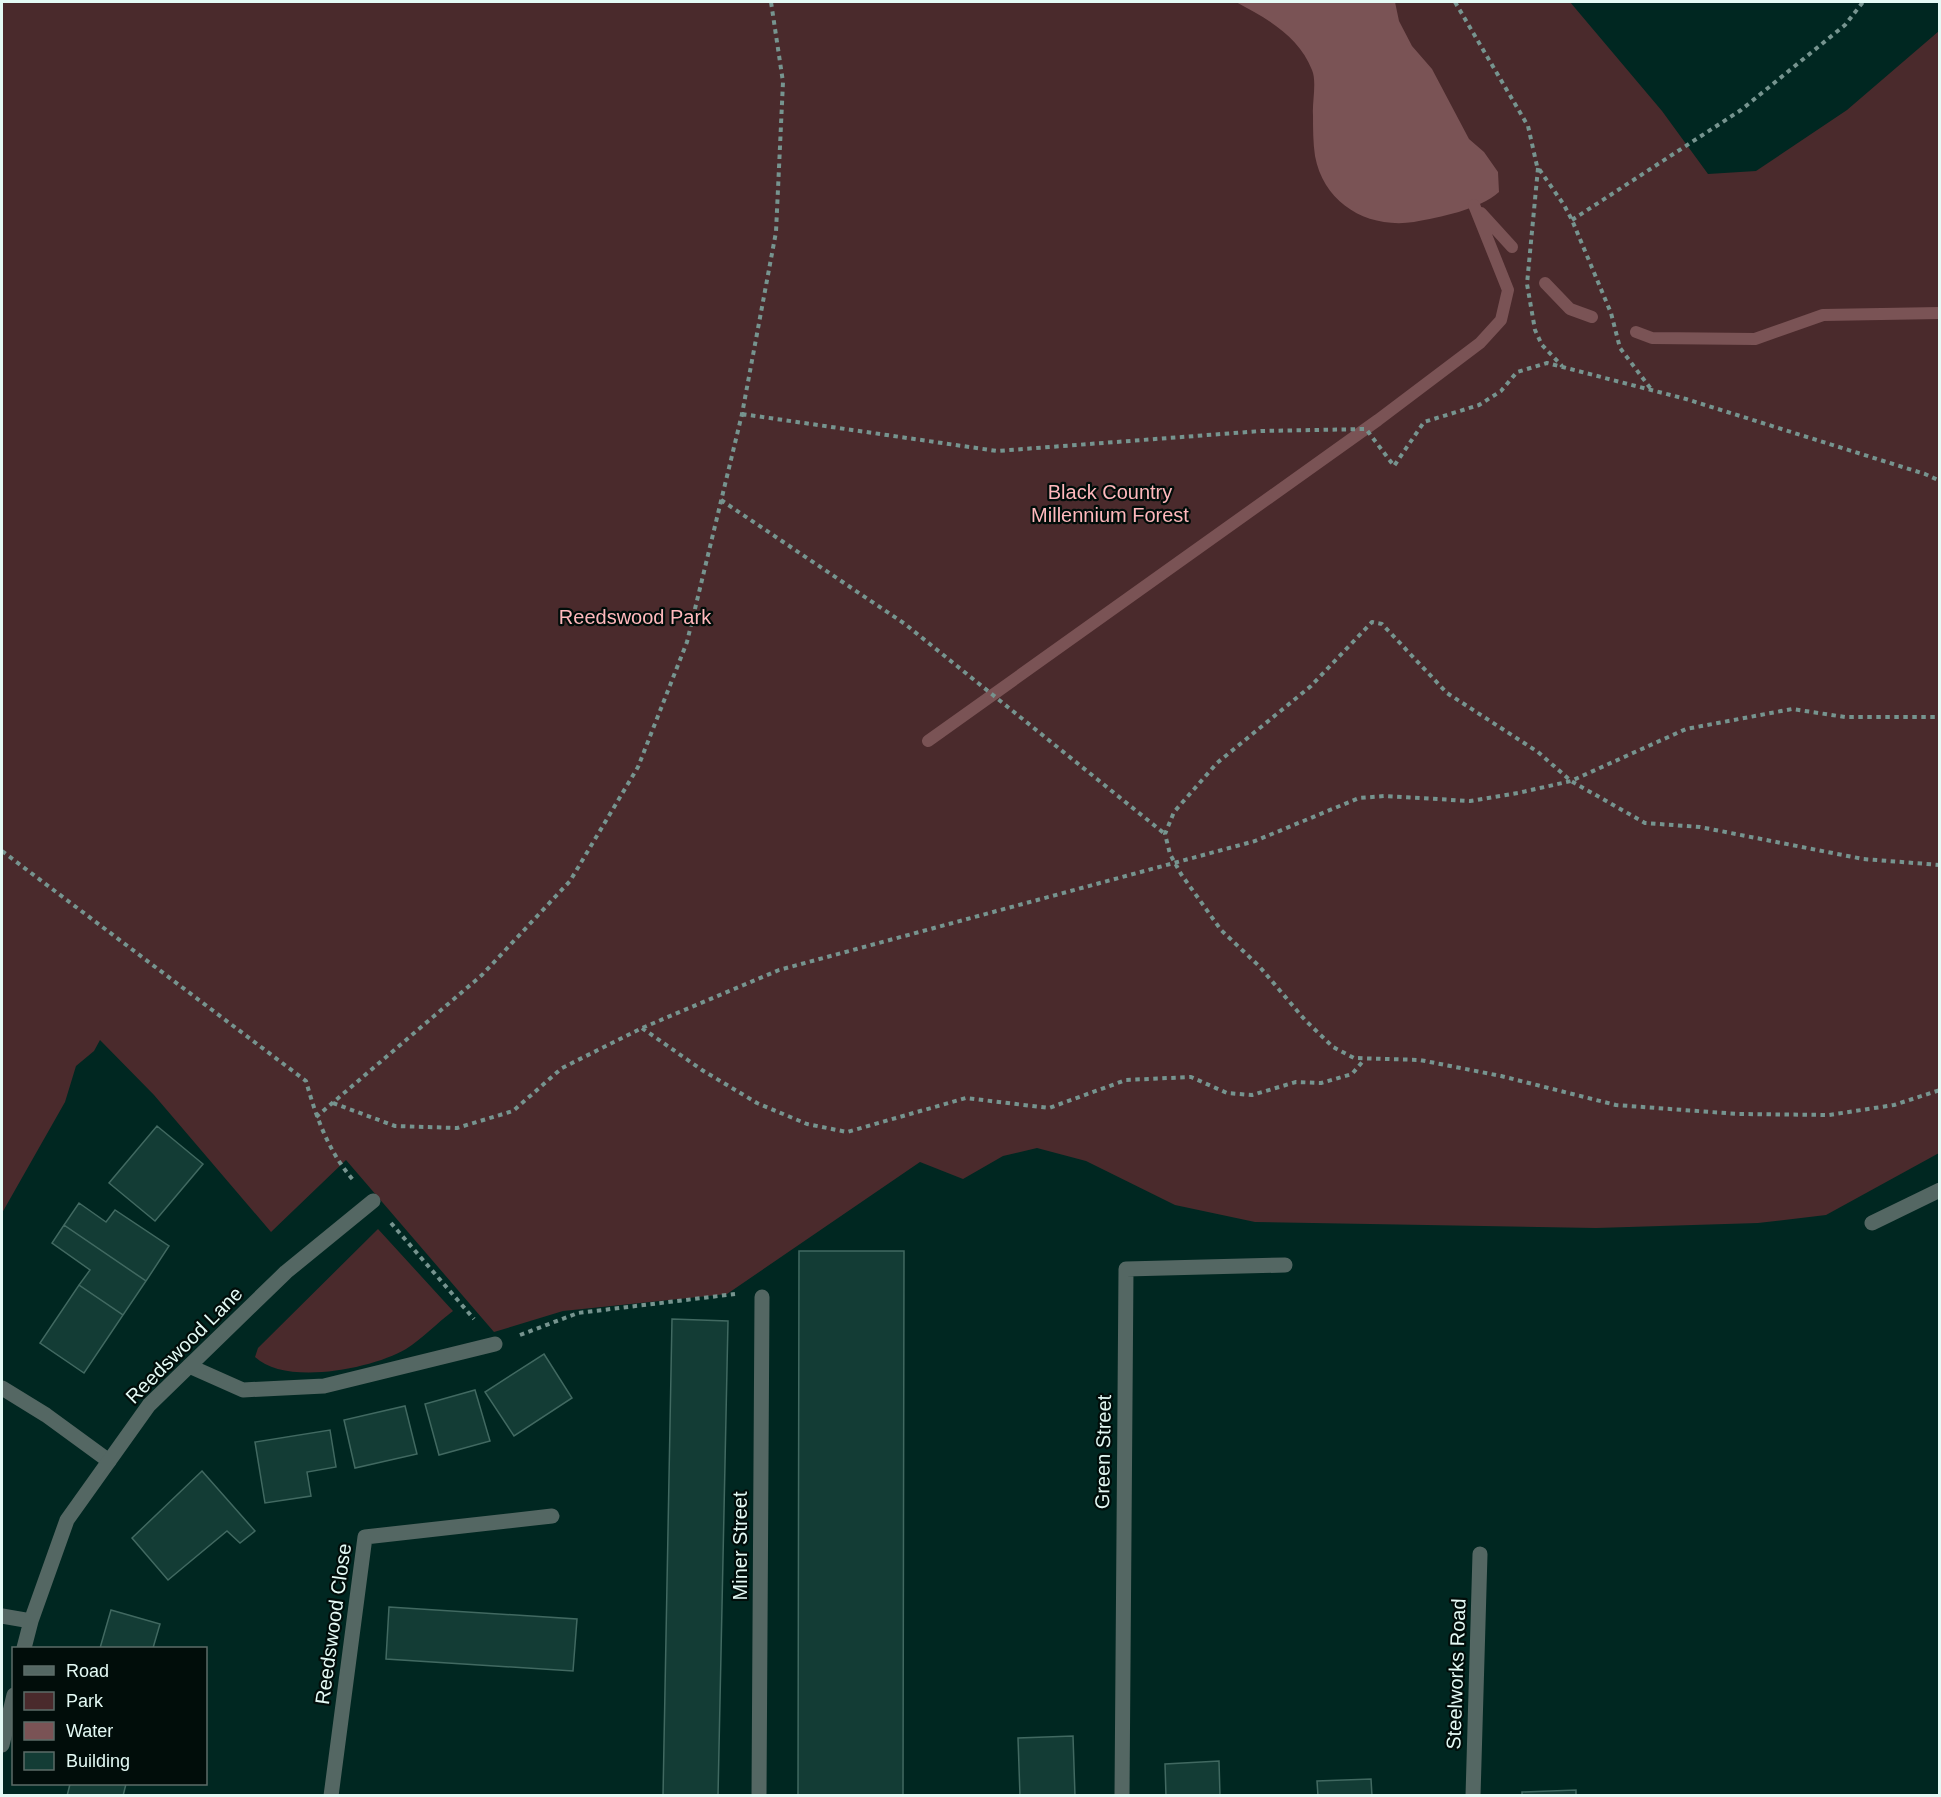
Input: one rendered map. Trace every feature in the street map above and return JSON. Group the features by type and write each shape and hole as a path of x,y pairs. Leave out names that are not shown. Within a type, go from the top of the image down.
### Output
{"street":[{"path":"1872,1223 1940,1190"},
{"name":"Reedswood Lane","path":"24,1647 31,1621 67,1520 149,1405 286,1272 373,1201"},
{"name":"Green Street","path":"1122,1796 1126,1269 1285,1265"},
{"name":"Miner Street","path":"759,1796 762,1297"},
{"path":"189,1366 243,1390 324,1386 495,1344"},
{"path":"2,1388 46,1415 109,1461"},
{"name":"Reedswood Close","path":"331,1796 364,1537 552,1516"},
{"name":"Steelworks Road","path":"1473,1796 1480,1554"},
{"path":"2,1616 31,1621"},
{"path":"2,1745 12,1703"}],"path":[{"path":"316,1117 482,975 570,881 638,767 687,642 742,414 776,232 783,82 771,2"},
{"path":"1455,2 1528,126 1537,166 1527,284 1535,330 1542,345 1562,367"},
{"path":"1572,220 1741,110 1845,25 1863,2"},
{"path":"1537,166 1564,204 1572,220 1611,313 1620,348 1652,390"},
{"path":"742,414 997,452 1261,431 1366,429 1394,466 1424,422 1479,405 1501,391 1517,372 1547,363 1652,390 1880,459 1940,481"},
{"path":"721,500 904,624 1165,834 1174,861 1221,930 1281,989 1305,1020 1333,1047 1354,1058 1420,1060 1502,1076 1616,1105 1738,1114 1828,1115 1894,1105 1940,1090"},
{"path":"1165,834 1174,812 1217,763 1311,686 1372,622 1382,624 1447,693 1538,752 1571,781 1645,823 1700,827 1863,860 1940,866"},
{"path":"333,1103 395,1126 457,1128 513,1111 562,1068 642,1028 779,970 1174,861 1255,841 1359,798 1385,796 1470,801 1571,781 1686,729 1792,709 1845,717 1940,717"},
{"path":"2,851 306,1081 316,1117 341,1167 373,1201 495,1344 578,1313 727,1294 762,1297"},
{"path":"642,1028 702,1070 757,1103 807,1125 847,1132 966,1098 1049,1108 1126,1080 1191,1077 1227,1093 1252,1095 1296,1082 1321,1083 1352,1074 1365,1059"}],"green space":[{"name":"Black Country Millennium Forest","path":"2,2 1570,2 1662,111 1708,174 1756,171 1847,110 1939,31 1939,1153 1826,1215 1758,1223 1596,1228 1255,1222 1175,1205 1086,1161 1037,1148 1003,1156 963,1179 920,1162 727,1294 563,1311 494,1332 346,1160 271,1232 154,1095 100,1040 94,1051 76,1066 65,1102 2,1213"},
{"path":"378,1229 453,1311 406,1349 372,1363 351,1368 329,1371 286,1371 269,1366 255,1357 258,1348"}],"water":[{"path":"1236,2 1395,2 1399,21 1412,46 1432,69 1469,139 1484,152 1498,172 1499,192 1481,204 1470,208 1414,222 1380,221 1351,210 1338,200 1320,173 1313,141 1314,80 1306,58 1299,47 1280,29"}],"building":[{"path":"157,1126 203,1164 155,1221 109,1183"},
{"path":"79,1203 106,1222 115,1210 169,1246 146,1281 64,1225"},
{"path":"64,1225 146,1281 123,1315 79,1285 90,1270 52,1243"},
{"path":"799,1251 904,1251 903,1796 798,1796"},
{"path":"79,1285 123,1315 84,1373 40,1343"},
{"path":"672,1319 728,1321 718,1796 663,1796"},
{"path":"544,1354 572,1398 514,1436 485,1392"},
{"path":"475,1390 490,1441 439,1455 425,1404"},
{"path":"405,1406 417,1454 355,1468 344,1420"},
{"path":"330,1430 336,1467 307,1472 311,1496 265,1503 255,1442"},
{"path":"202,1471 255,1531 240,1543 227,1531 168,1580 132,1538"},
{"path":"389,1607 577,1619 573,1671 386,1659"},
{"path":"111,1610 160,1624 153,1647 100,1647"},
{"path":"1073,1736 1075,1796 1020,1796 1018,1738"},
{"path":"1219,1761 1220,1796 1166,1796 1165,1764"},
{"path":"1371,1779 1372,1796 1318,1796 1317,1781"},
{"path":"70,1785 126,1785 123,1796 67,1796"},
{"path":"1576,1790 1576,1796 1522,1796 1522,1792"}],"waterway":[{"path":"928,741 1378,420 1480,343 1501,320 1508,290 1474,205"},
{"path":"1481,213 1512,247"},
{"path":"1545,283 1570,309 1592,317"},
{"path":"1636,332 1652,338 1755,339 1823,315 1940,313"}],"park label":[{"name":"Reedswood Park","path":"635,617"}]}
